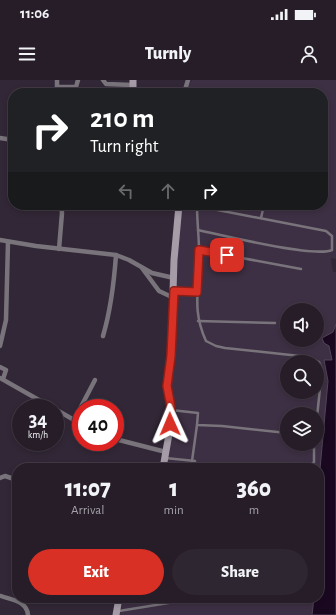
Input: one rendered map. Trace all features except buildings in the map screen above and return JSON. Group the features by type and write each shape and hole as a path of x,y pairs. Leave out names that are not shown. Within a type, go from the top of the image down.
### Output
{"street":[{"path":"57,80 57,87 76,87 78,80"},
{"path":"104,80 106,84 133,82"},
{"path":"59,249 62,210"},
{"path":"164,463 170,434 171,410 167,386 171,356 179,210"},
{"path":"0,240 59,249 116,255 156,274 174,278"},
{"path":"0,346 6,320 8,242"},
{"path":"103,336 109,315 114,283 116,255"},
{"path":"140,266 160,291 174,295"},
{"path":"0,367 6,370 1,379 36,399"},
{"path":"85,399 95,380"},
{"path":"124,442 165,455"},
{"path":"0,478 5,476 12,478"},
{"path":"1,596 12,600"},
{"path":"22,603 27,608 28,615"},
{"path":"116,613 117,603"}],"lane":[{"path":"197,210 199,250 196,306 198,321 206,341 216,346 309,358 319,362 322,369 318,407"},
{"path":"198,230 306,251 327,252 332,250 332,236 326,231 218,210"},
{"path":"261,218 263,210"},
{"path":"199,250 301,269"},
{"path":"174,295 197,292"},
{"path":"198,321 275,323"},
{"path":"171,410 198,413 192,461"},
{"path":"197,425 280,432"},
{"path":"313,463 314,451"},
{"path":"165,455 195,461 195,463"},
{"path":"116,613 171,603"}],"shaded area":[{"path":"192,80 336,80 336,259 331,258 333,272 336,272 336,324 333,332 327,337 324,343 329,346 332,360 324,360 328,381 324,425 324,407 280,407 280,451 322,451 321,463 168,463 174,410 169,384 174,365 178,241 181,210 328,210 328,88 187,88"},
{"path":"336,324 336,615 312,615 313,603 324,603 324,463 321,463 322,451 324,451 324,425 328,381 324,360 332,360 329,346 324,343 324,337 333,332"},
{"path":"122,603 313,603 312,615 120,615"}],"route":[{"path":"170,424 171,407 168,397 167,377 170,369 174,291 197,292 199,250 227,255"}]}
